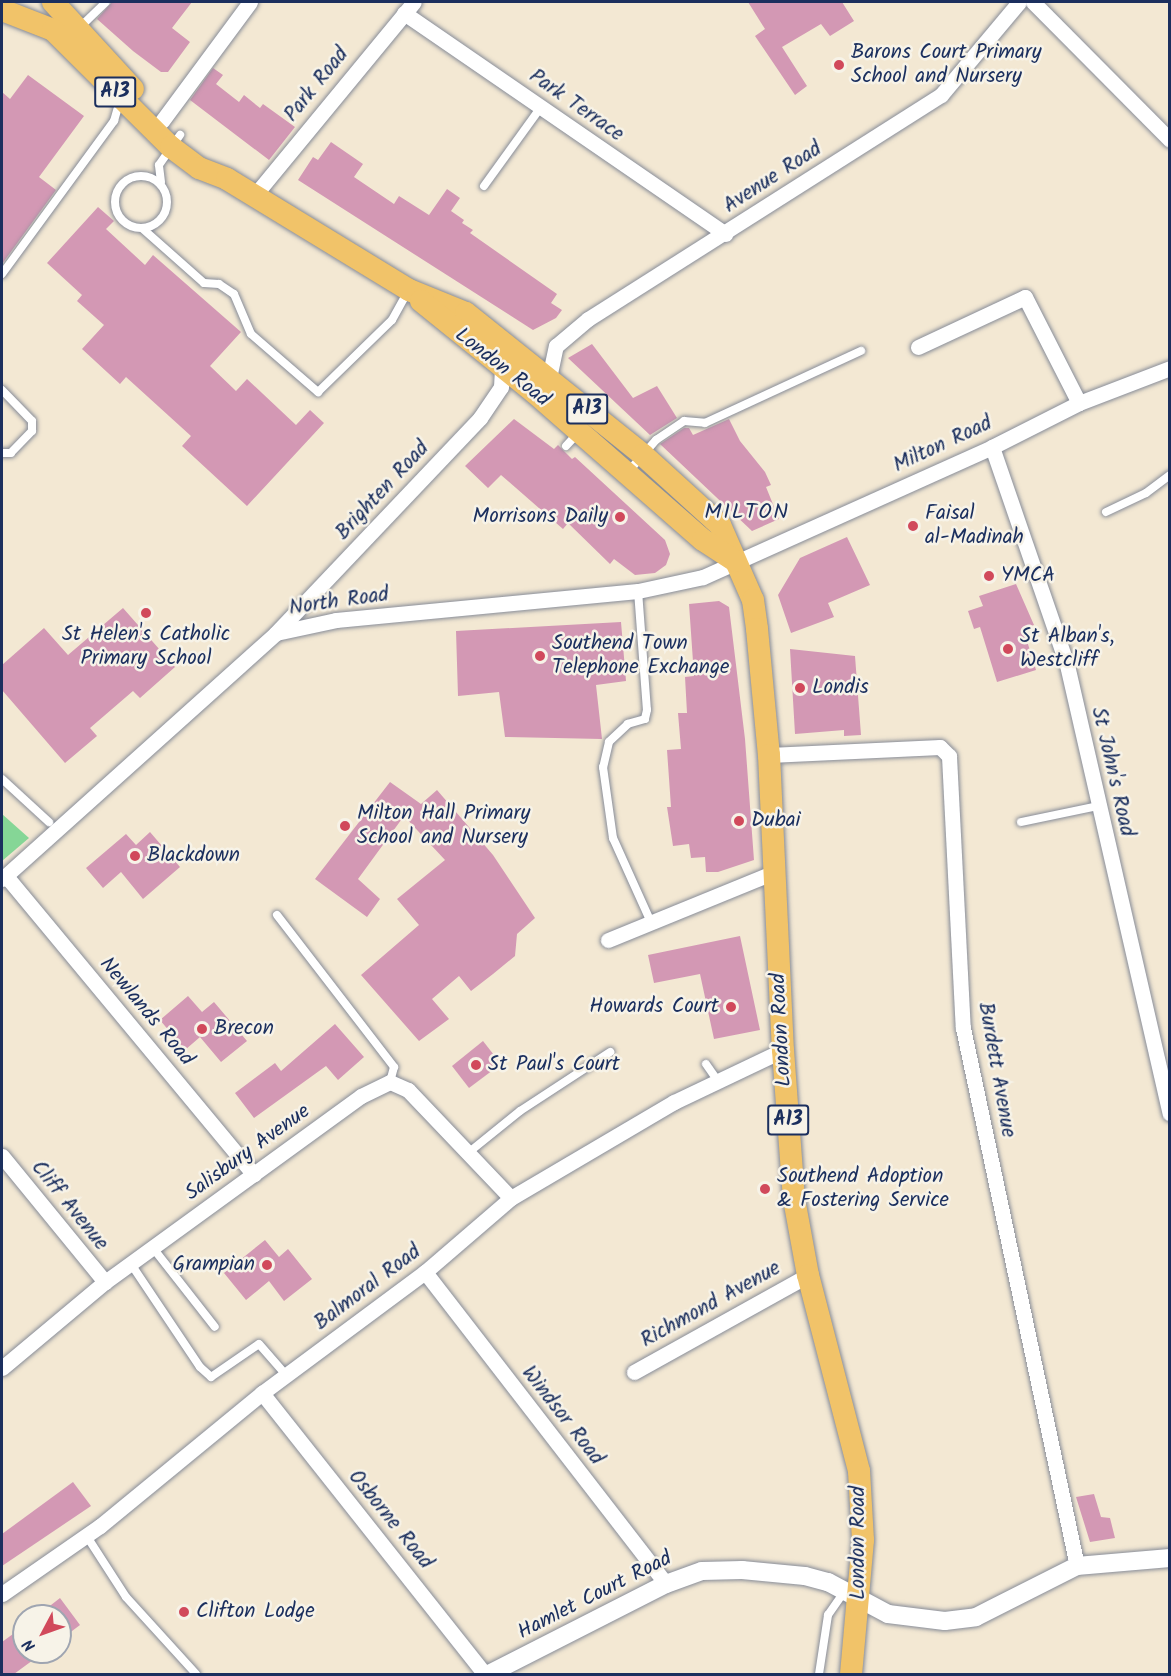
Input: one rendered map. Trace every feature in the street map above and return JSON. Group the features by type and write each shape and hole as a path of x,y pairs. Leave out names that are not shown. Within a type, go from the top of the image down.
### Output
{"main road":[{"name":"London Road","path":"52,2 162,121 176,141"},
{"name":"London Road","path":"2,10 53,30 120,98 227,179 409,290 466,313 643,455 720,525 753,600 769,755 783,1050 794,1199 808,1275 859,1471 863,1540 853,1596 850,1674"},
{"name":"London Road","path":"409,290 455,332 502,367 573,439 627,474 703,540 735,561"}],"street":[{"path":"162,121 250,2"},
{"name":"Avenue Road","path":"549,378 548,367 556,346 588,320 941,95 1019,2"},
{"path":"1033,2 1170,140"},
{"name":"Park Terrace","path":"409,7 541,107 725,234"},
{"name":"Park Road","path":"254,196 409,7"},
{"path":"918,347 1025,297 1079,403"},
{"name":"Brighten Road","path":"276,633 480,418 501,387 502,367"},
{"name":"Milton Road","path":"735,561 992,447 1079,403 1170,368"},
{"name":"St John's Road","path":"992,447 1067,665 1170,1113"},
{"name":"North Road","path":"4,877 276,633 336,620 638,591 703,577 735,561"},
{"name":"Burdett Avenue","path":"769,755 939,747 949,756 963,1028 1077,1566"},
{"path":"608,940 650,920 775,872"},
{"name":"Newlands Road","path":"4,877 254,1175"},
{"name":"Balmoral Road","path":"2,1594 86,1535 262,1393 426,1272 511,1198 674,1102 783,1050"},
{"path":"390,1082 408,1090 511,1198"},
{"name":"Salisbury Avenue","path":"2,1368 105,1282 361,1096 390,1082"},
{"name":"Cliff Avenue","path":"2,1156 105,1282"},
{"name":"Windsor Road","path":"426,1272 666,1584"},
{"name":"Richmond Avenue","path":"634,1372 808,1275"},
{"name":"Osborne Road","path":"262,1393 487,1674"},
{"name":"Hamlet Court Road","path":"487,1674 666,1584 702,1571 742,1570 805,1576 888,1614 945,1621 976,1617 1077,1566 1170,1558"}],"lane":[{"path":"78,29 106,2"},
{"path":"2,274 114,122 120,98"},
{"path":"484,186 541,107"},
{"path":"161,182 137,175 117,189 115,213 133,230 143,229 160,219 169,201 161,182 159,165 176,141"},
{"path":"143,229 204,283 219,284 234,294 251,334 318,392 392,320 409,290"},
{"path":"627,474 656,440 684,422 705,423 861,351"},
{"path":"2,390 32,421 32,431 11,453 2,453"},
{"path":"1106,512 1146,493 1170,475"},
{"path":"638,591 647,710 645,719 628,724 609,742 603,768 613,838 650,920"},
{"path":"2,779 49,822"},
{"path":"1021,822 1098,806"},
{"path":"277,915 394,1067 390,1082"},
{"path":"468,1153 520,1111 610,1052"},
{"path":"706,1064 718,1081"},
{"path":"153,1248 215,1328"},
{"path":"131,1264 200,1367 211,1377 259,1344 286,1375"},
{"path":"86,1535 126,1597 196,1674"},
{"path":"819,1674 828,1615 853,1596"}],"green space":[{"path":"2,814 29,838 2,861"}],"building":[{"path":"112,2 192,2 172,28 190,42 168,72 161,72 97,19"},
{"path":"748,2 842,2 854,21 830,36 821,24 782,47 807,86 795,95 755,36 765,29"},
{"path":"213,68 223,75 216,84 239,102 244,95 260,108 263,104 295,127 269,160 190,100"},
{"path":"28,75 84,116 39,177 56,190 2,264 2,92 10,99"},
{"path":"331,142 363,164 354,177 394,204 399,196 429,215 447,189 460,198 451,211 464,220 462,223 473,230 470,233 557,294 551,303 562,310 556,318 533,330 298,180 313,157 318,160"},
{"path":"98,207 114,221 106,229 145,265 153,255 241,332 210,366 236,391 247,379 296,425 310,410 324,423 247,506 182,446 191,436 126,377 120,384 82,349 104,325 77,301 82,295 47,263"},
{"path":"592,344 633,398 657,386 677,418 650,435 568,358"},
{"path":"514,419 554,449 558,445 572,459 575,457 665,540 670,554 666,565 655,573 635,575 614,559 610,564 568,523 563,529 501,475 488,488 465,466"},
{"path":"729,419 740,441 765,472 771,485 766,487 779,519 752,531 660,444 684,428 689,428 693,435"},
{"path":"847,537 870,585 828,603 834,617 791,633 778,595 800,558"},
{"name":"St Alban's, Westcliff","path":"1016,584 1034,625 1023,628 1036,670 997,682 980,627 974,629 968,611 983,606 979,596"},
{"path":"719,601 729,607 745,739 754,860 718,872 706,872 705,857 691,858 689,844 673,846 667,807 671,807 667,750 681,749 678,713 687,713 685,677 694,676 689,604"},
{"path":"123,608 175,667 140,698 133,691 90,728 97,736 65,763 2,690 2,665 44,628 68,655"},
{"name":"Southend Town Telephone Exchange","path":"621,622 626,681 596,685 602,739 505,737 499,692 458,696 456,631"},
{"path":"790,649 855,656 861,735 844,736 844,730 795,734"},
{"path":"390,782 421,804 437,790 493,855 535,918 517,934 515,956 493,974 471,991 459,976 432,999 449,1019 419,1041 361,975 419,925 397,899 445,860 404,816 358,879 380,899 367,917 315,879"},
{"name":"Blackdown","path":"150,832 180,867 143,899 121,872 103,888 86,868 126,834 136,845"},
{"name":"Howards Court","path":"740,936 760,1030 714,1039 700,974 654,983 648,955"},
{"name":"Brecon","path":"188,996 202,1012 214,1002 247,1041 221,1062 200,1037 185,1050 160,1020"},
{"path":"335,1024 364,1057 338,1080 326,1066 254,1118 235,1093 275,1063 281,1071"},
{"name":"St Paul's Court","path":"483,1041 501,1064 469,1088 452,1066"},
{"name":"Grampian","path":"265,1240 279,1257 288,1249 312,1279 284,1301 269,1281 246,1300 224,1273"},
{"path":"73,1482 91,1506 2,1566 2,1534"},
{"path":"1094,1494 1101,1517 1110,1518 1115,1538 1090,1542 1076,1497"},
{"path":"60,1598 64,1604 52,1604"},
{"path":"72,1614 80,1625 72,1631"},
{"path":"12,1635 12,1664 28,1664 14,1674 2,1674 2,1642"}],"place":[{"name":"Barons Court Primary School and Nursery","path":"839,65"},
{"name":"Morrisons Daily","path":"620,517"},
{"name":"Faisal al-Madinah","path":"913,526"},
{"name":"YMCA","path":"989,576"},
{"name":"St Helen's Catholic Primary School","path":"146,613"},
{"name":"St Alban's, Westcliff","path":"1008,649"},
{"name":"Southend Town Telephone Exchange","path":"540,656"},
{"name":"Londis","path":"800,688"},
{"name":"Dubai","path":"739,821"},
{"name":"Milton Hall Primary School and Nursery","path":"345,826"},
{"name":"Blackdown","path":"135,856"},
{"name":"Howards Court","path":"731,1007"},
{"name":"Brecon","path":"202,1029"},
{"name":"St Paul's Court","path":"476,1065"},
{"name":"Southend Adoption & Fostering Service","path":"765,1189"},
{"name":"Grampian","path":"267,1265"},
{"name":"Clifton Lodge","path":"184,1612"}],"district":[{"name":"MILTON","path":"747,513"}]}
